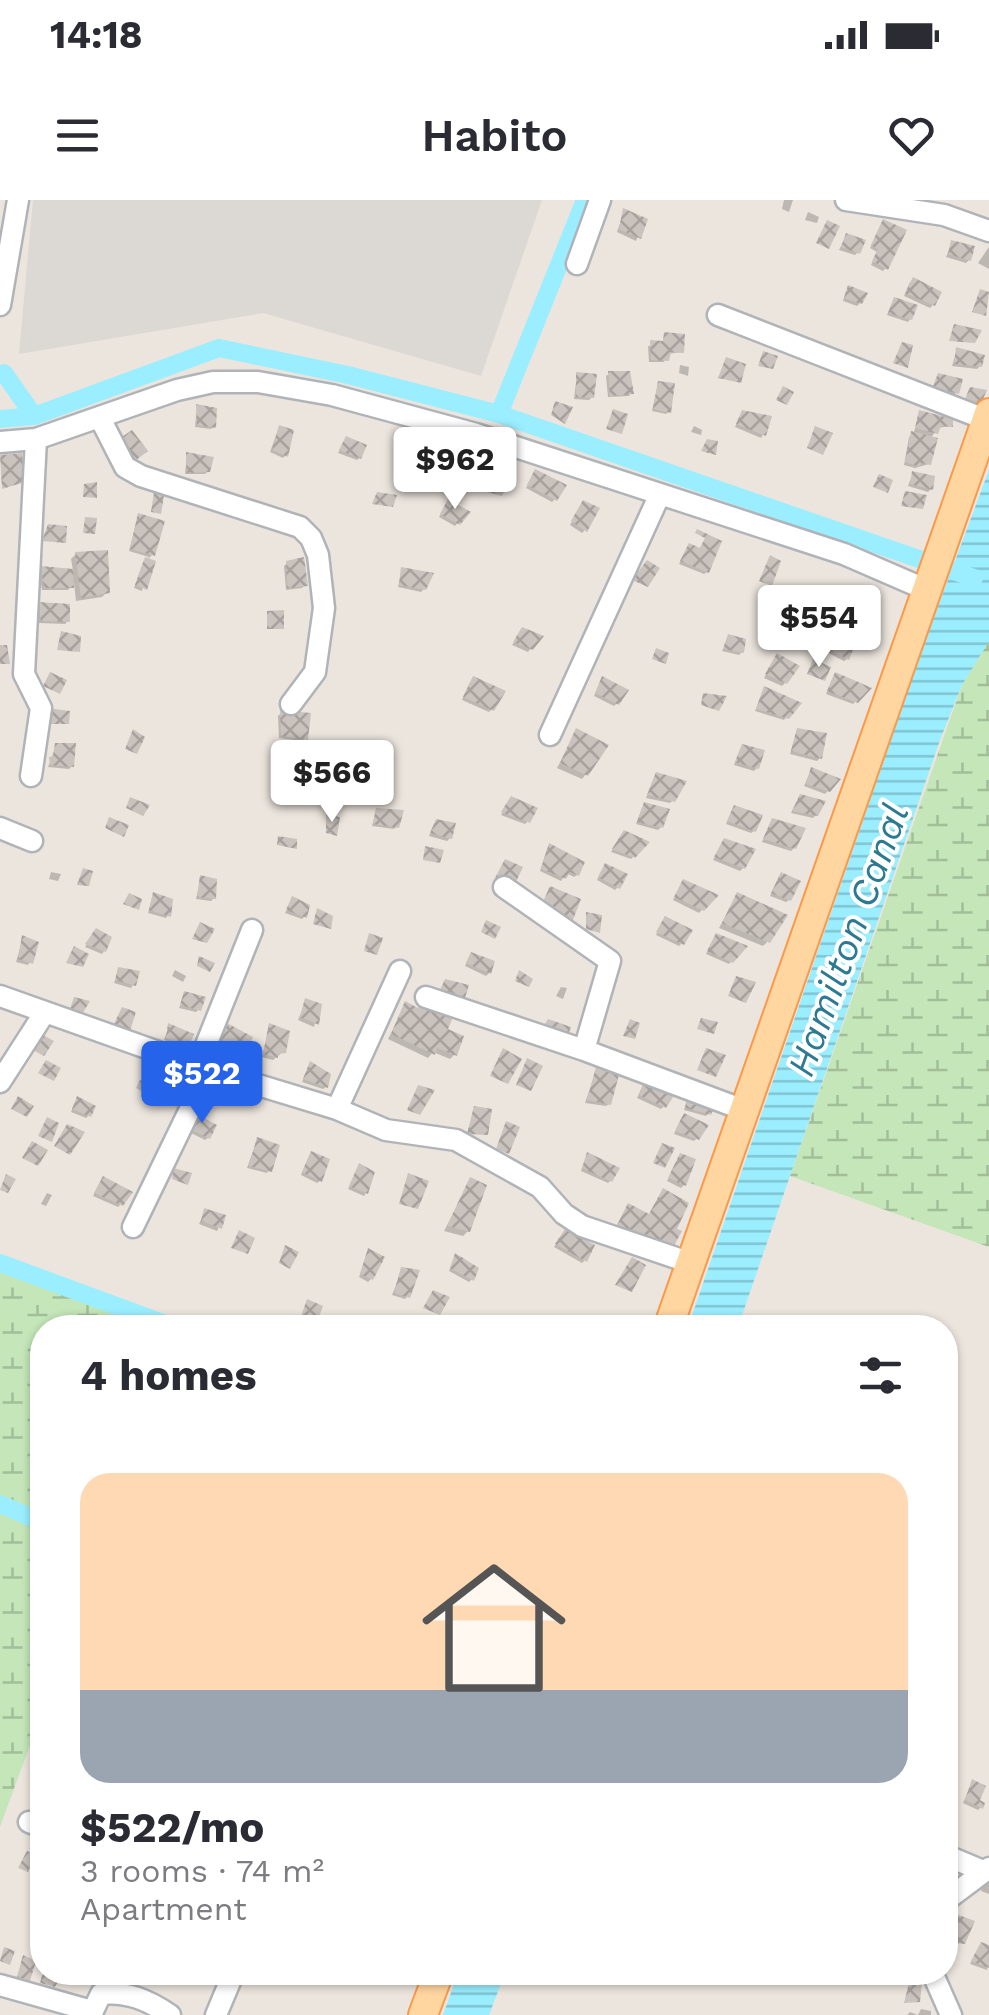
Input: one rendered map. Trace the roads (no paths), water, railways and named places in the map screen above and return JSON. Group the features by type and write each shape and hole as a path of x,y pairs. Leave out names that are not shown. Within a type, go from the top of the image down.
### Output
{"main road":[{"path":"673,1315 988,416"},
{"path":"423,2015 434,1985"}],"street":[{"path":"0,305 18,200"},
{"path":"577,264 600,200"},
{"path":"846,200 944,215 989,231"},
{"path":"718,315 988,416"},
{"path":"0,442 36,438 177,390 213,382 258,382 332,395 476,434 844,554 928,586"},
{"path":"100,418 125,467 141,476 300,526 311,538 318,555 324,608 314,672 291,704"},
{"path":"30,776 42,708 24,674 36,438"},
{"path":"550,735 660,494"},
{"path":"0,828 32,842"},
{"path":"504,887 610,961 584,1050"},
{"path":"133,1227 203,1068 252,930"},
{"path":"337,1109 400,972"},
{"path":"0,996 203,1068 337,1109 386,1130 456,1140 540,1186 564,1214 582,1226 691,1262"},
{"path":"426,997 744,1110"},
{"path":"0,1082 45,1012"},
{"path":"958,1859 986,1869"},
{"path":"958,1891 986,1869"},
{"path":"0,1985 91,2013 101,1994 112,1992 146,1999 170,2015"},
{"path":"216,2015 229,1985"},
{"path":"938,1985 951,2015"}],"water":[{"name":"Hamilton Canal","path":"989,470 989,641 962,685 940,740 742,1315 692,1315 924,644"},
{"path":"454,1985 500,1985 489,2015 443,2015"}],"waterway":[{"path":"499,414 585,200"},
{"path":"0,419 34,416 219,348 348,375 499,414 974,578"},
{"path":"4,373 34,416"},
{"path":"0,1263 141,1315"},
{"path":"0,1504 30,1517"}]}
